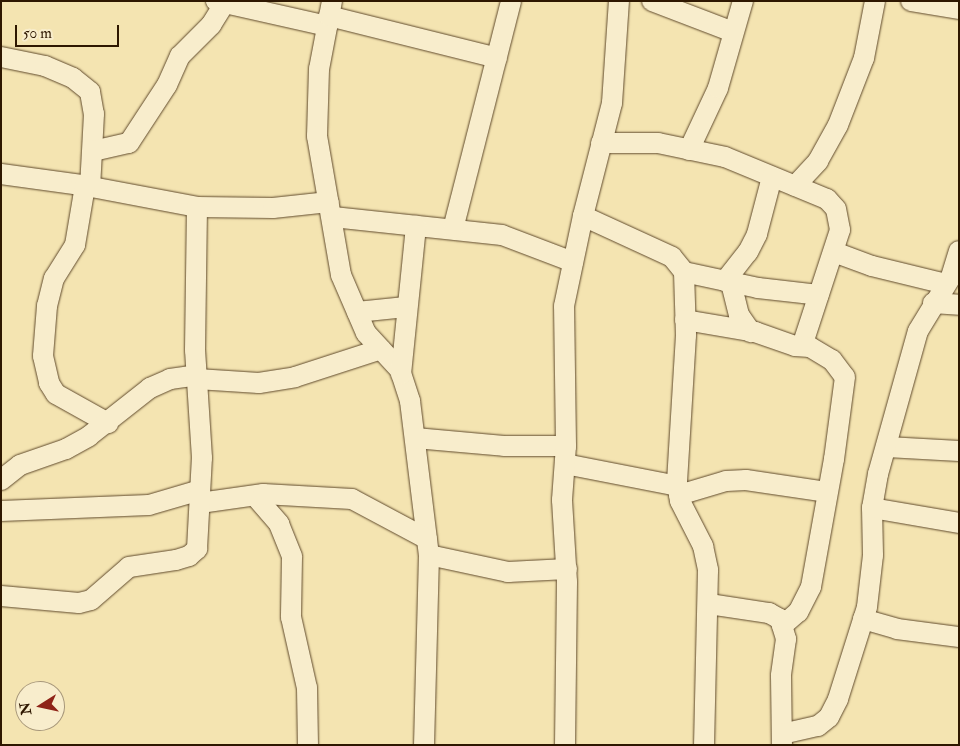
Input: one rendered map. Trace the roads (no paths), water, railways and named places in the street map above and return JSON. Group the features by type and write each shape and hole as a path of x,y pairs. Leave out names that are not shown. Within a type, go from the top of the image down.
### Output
{"street":[{"path":"453,229 511,1"},
{"path":"565,745 567,569 562,500 565,455 564,306 616,78 620,1"},
{"path":"652,1 733,32"},
{"path":"689,150 718,88 743,1"},
{"path":"795,186 818,161 838,125 864,58 875,1"},
{"path":"911,1 959,9"},
{"path":"93,151 129,143 167,85 180,56 212,25 220,2 330,14 406,38 497,58"},
{"path":"330,14 318,69 317,136 341,275 366,333 401,374 410,401 415,438 428,547 424,745"},
{"path":"1,57 45,66 73,78 90,92 93,151 88,186 75,245 54,278 47,306 43,356 49,383 56,394 108,423"},
{"path":"601,143 658,143 725,157 772,178 827,199 836,209 840,230 802,346"},
{"path":"1,174 88,186 197,207 331,210 416,226 502,235 573,262"},
{"path":"728,282 748,252 757,234 772,178"},
{"path":"1,596 79,603 91,600 129,567 189,556 197,549 202,458 197,377 197,207"},
{"path":"583,216 672,257 684,272 728,282 819,295"},
{"path":"401,374 406,307 416,226"},
{"path":"709,604 769,613 780,619 786,639 781,676 782,739 818,726 829,718 863,620 870,588 872,508 918,331 946,284 959,251"},
{"path":"834,252 872,266 946,284"},
{"path":"684,272 678,491 689,523 703,546 709,604 704,745"},
{"path":"728,282 739,314 751,332"},
{"path":"933,303 959,305"},
{"path":"357,312 406,307"},
{"path":"684,320 751,332 810,347 832,360 845,377 810,587 798,612 782,626"},
{"path":"1,480 20,465 66,449 108,423 150,388 170,379 197,377 258,383 295,377 381,349"},
{"path":"415,438 504,446 565,455 678,491 726,481 746,480 826,492"},
{"path":"887,447 959,451"},
{"path":"1,511 149,505 200,497 255,496 352,499 428,547 508,572 567,569"},
{"path":"255,496 278,524 292,558 291,617 308,688 308,745"},
{"path":"872,508 959,523"},
{"path":"863,620 897,629 959,637"}]}
